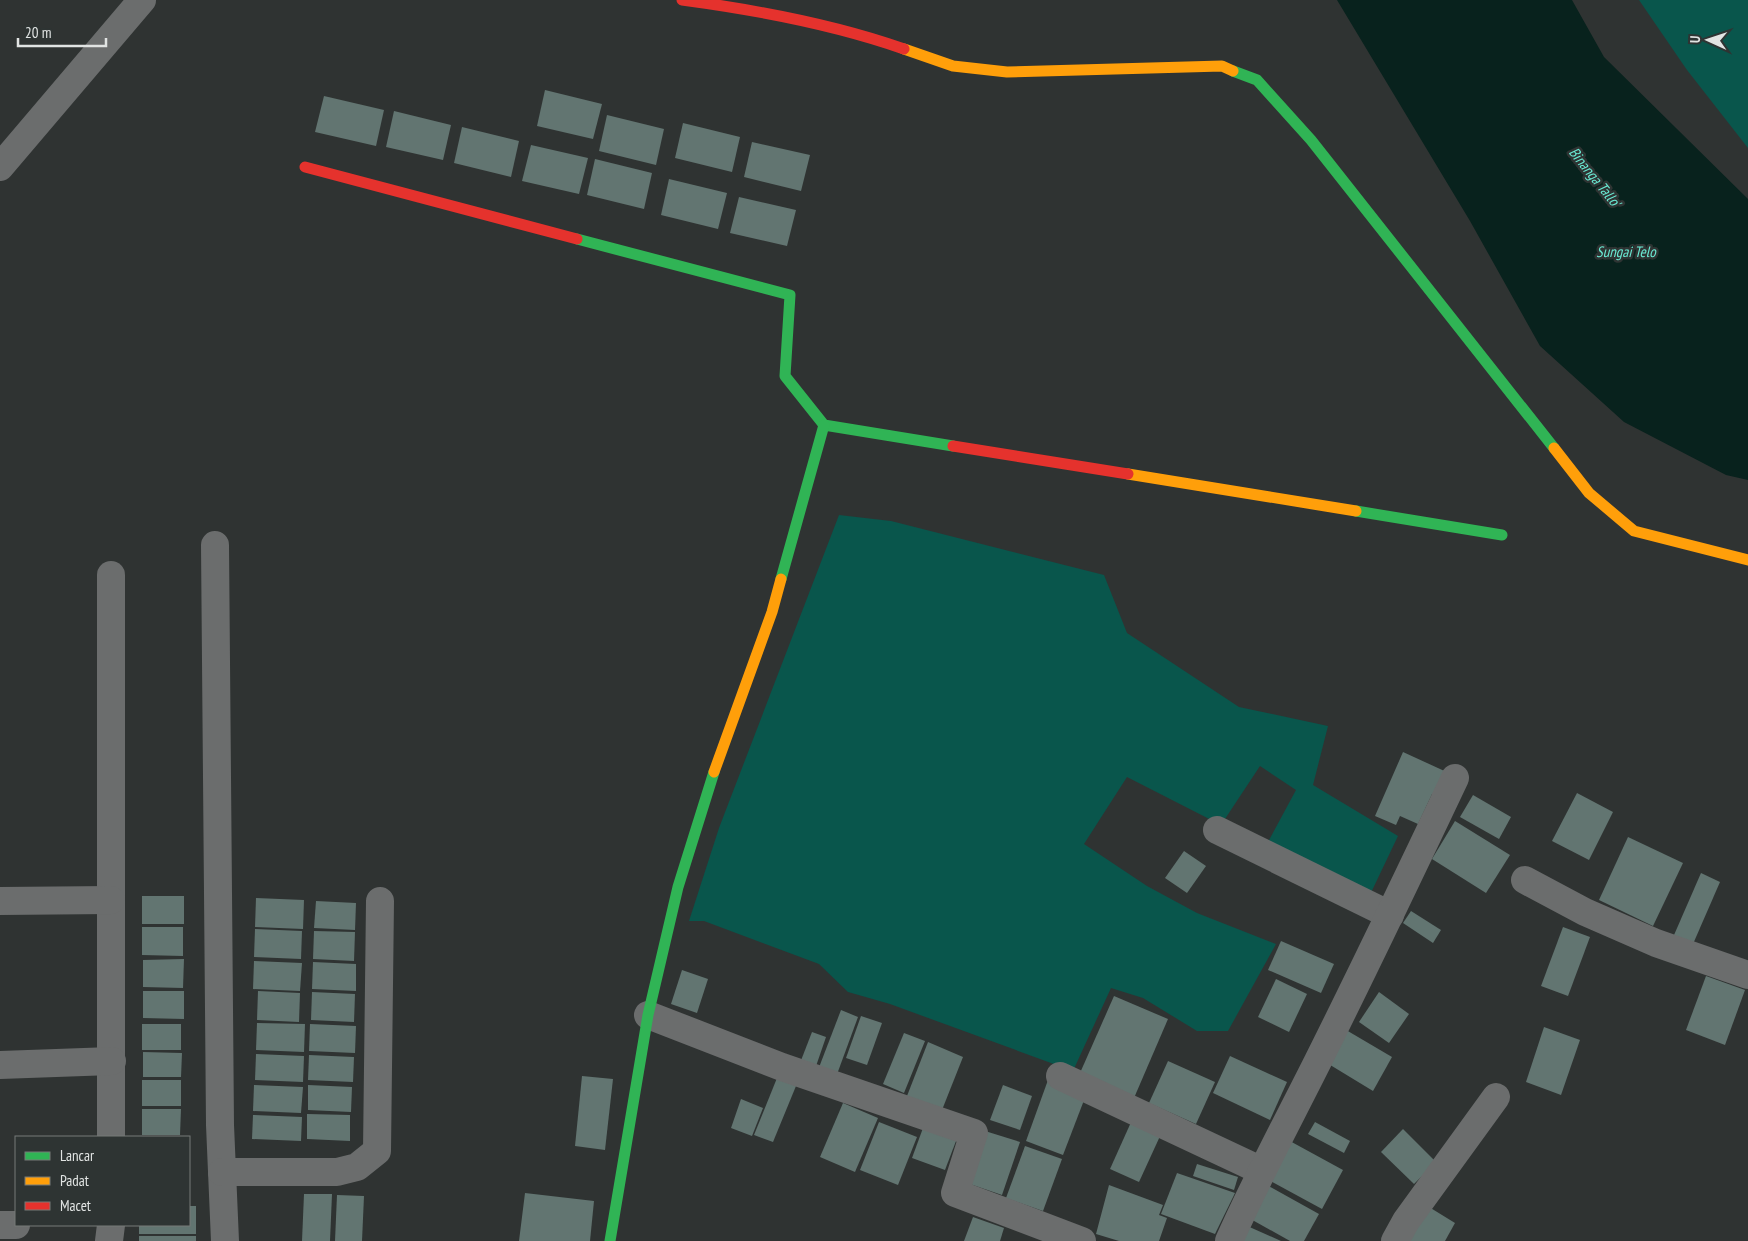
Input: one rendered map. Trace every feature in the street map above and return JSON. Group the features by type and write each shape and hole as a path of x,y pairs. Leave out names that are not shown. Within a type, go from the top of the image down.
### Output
{"street":[{"path":"0,167 142,0"},
{"path":"682,0 749,9 867,36 953,66 1007,72 1222,66 1257,80 1311,140 1589,493 1610,513 1634,531 1748,560"},
{"path":"305,167 790,295 784,376 824,425 1502,536"},
{"path":"610,1241 648,1015 678,887 717,762 772,612 824,425"},
{"path":"215,545 220,1116 225,1241"},
{"path":"111,575 111,1136"},
{"path":"1228,1241 1260,1170 1297,1102 1390,915 1455,778"},
{"path":"1217,830 1390,915"},
{"path":"1525,880 1585,912 1656,943 1748,975"},
{"path":"0,901 111,900"},
{"path":"222,1172 337,1172 357,1167 377,1151 380,901"},
{"path":"648,1015 782,1066 974,1133 955,1193 1082,1241"},
{"path":"0,1065 112,1061"},
{"path":"1060,1076 1260,1170"},
{"path":"1395,1241 1406,1221 1496,1097"},
{"path":"0,1225 15,1224"},
{"path":"109,1241 111,1226"}],"green space":[{"path":"1639,0 1748,0 1748,148 1687,70"},
{"path":"839,515 891,521 1104,575 1127,633 1239,707 1328,726 1313,785 1398,836 1368,899 1268,842 1296,790 1260,766 1221,825 1127,777 1084,844 1147,886 1197,913 1276,944 1228,1031 1197,1031 1143,998 1111,988 1073,1071 890,1004 848,992 819,964 704,921 689,921 719,828"}],"water":[{"name":"Sungai Telo","path":"1337,0 1572,0 1604,57 1748,199 1748,480 1726,475 1624,422 1540,346 1470,221"}],"building":[{"path":"545,90 602,104 593,139 537,126"},
{"path":"324,96 384,110 376,146 315,132"},
{"path":"394,111 451,125 443,160 386,147"},
{"path":"607,115 664,129 656,165 599,151"},
{"path":"683,123 740,137 732,172 675,158"},
{"path":"462,127 519,141 511,177 454,163"},
{"path":"752,142 810,155 801,191 744,177"},
{"path":"531,145 588,158 579,194 522,181"},
{"path":"595,159 652,173 644,209 587,195"},
{"path":"669,179 727,193 718,229 661,215"},
{"path":"739,197 796,210 787,246 730,233"},
{"path":"1403,752 1451,774 1441,797 1432,794 1418,824 1400,816 1396,825 1375,816"},
{"path":"1577,793 1613,812 1589,860 1552,841"},
{"path":"1473,795 1511,817 1499,839 1460,817"},
{"path":"1455,821 1510,855 1486,893 1432,859"},
{"path":"1628,837 1683,863 1653,926 1599,900"},
{"path":"1184,851 1206,866 1187,893 1165,878"},
{"path":"1701,873 1720,882 1693,944 1674,935"},
{"path":"142,896 184,896 184,924 142,924"},
{"path":"256,898 304,900 303,929 255,927"},
{"path":"316,901 356,903 355,930 314,928"},
{"path":"1411,911 1441,930 1433,943 1403,923"},
{"path":"142,927 183,927 183,956 142,955"},
{"path":"1563,927 1590,937 1568,996 1541,986"},
{"path":"255,929 302,931 301,959 254,957"},
{"path":"314,931 355,932 354,961 313,959"},
{"path":"1281,941 1334,964 1321,993 1268,970"},
{"path":"184,959 183,988 143,987 143,960"},
{"path":"254,961 302,963 300,991 253,989"},
{"path":"313,962 356,964 356,991 312,989"},
{"path":"682,970 708,979 697,1013 671,1004"},
{"path":"1706,976 1745,990 1725,1045 1686,1030"},
{"path":"1276,979 1307,994 1289,1032 1258,1017"},
{"path":"143,991 184,991 184,1019 143,1018"},
{"path":"258,991 300,993 299,1022 257,1020"},
{"path":"312,992 355,994 354,1022 311,1020"},
{"path":"1379,992 1409,1014 1389,1043 1359,1022"},
{"path":"1114,996 1168,1019 1134,1098 1080,1073"},
{"path":"841,1010 858,1017 836,1077 818,1070"},
{"path":"861,1016 882,1023 867,1065 846,1058"},
{"path":"257,1023 305,1024 304,1052 256,1050"},
{"path":"142,1024 181,1024 181,1050 142,1050"},
{"path":"310,1024 356,1026 355,1053 309,1051"},
{"path":"1341,1027 1392,1057 1373,1091 1322,1060"},
{"path":"1544,1027 1580,1040 1561,1095 1526,1082"},
{"path":"812,1032 826,1037 815,1069 800,1063"},
{"path":"904,1033 925,1041 904,1093 883,1084"},
{"path":"928,1042 963,1057 942,1110 907,1096"},
{"path":"143,1052 182,1053 181,1077 143,1077"},
{"path":"256,1054 304,1056 303,1082 255,1080"},
{"path":"309,1055 354,1057 353,1082 308,1080"},
{"path":"1230,1056 1287,1082 1270,1120 1213,1093"},
{"path":"1168,1061 1215,1082 1196,1124 1149,1103"},
{"path":"582,1076 613,1079 605,1150 575,1146"},
{"path":"777,1078 796,1086 773,1142 754,1135"},
{"path":"142,1080 181,1080 181,1106 142,1106"},
{"path":"1048,1080 1086,1095 1063,1155 1026,1141"},
{"path":"254,1085 303,1087 301,1113 253,1111"},
{"path":"308,1085 352,1087 351,1112 308,1110"},
{"path":"1003,1085 1032,1096 1020,1130 990,1120"},
{"path":"741,1099 763,1108 752,1136 731,1128"},
{"path":"843,1103 878,1118 855,1172 820,1157"},
{"path":"142,1109 181,1109 180,1135 142,1135"},
{"path":"307,1114 350,1115 350,1141 307,1139"},
{"path":"253,1115 302,1117 301,1141 252,1139"},
{"path":"1132,1120 1161,1134 1139,1182 1110,1169"},
{"path":"879,1122 917,1137 898,1185 860,1170"},
{"path":"1315,1122 1350,1141 1344,1153 1308,1134"},
{"path":"923,1128 956,1141 945,1170 912,1158"},
{"path":"1403,1129 1436,1162 1414,1184 1381,1152"},
{"path":"985,1131 1020,1142 1002,1195 967,1183"},
{"path":"1288,1140 1343,1170 1322,1209 1267,1179"},
{"path":"1025,1146 1062,1159 1043,1211 1006,1198"},
{"path":"1197,1164 1238,1177 1234,1190 1193,1176"},
{"path":"1177,1173 1235,1193 1215,1234 1161,1214"},
{"path":"1265,1184 1319,1214 1304,1241 1290,1241 1247,1217"},
{"path":"1109,1185 1163,1205 1159,1215 1167,1218 1159,1241 1119,1241 1096,1234"},
{"path":"525,1193 594,1201 590,1241 519,1241"},
{"path":"304,1194 332,1194 330,1241 302,1241"},
{"path":"337,1195 364,1196 362,1241 335,1241"},
{"path":"190,1206 196,1206 196,1234 139,1234 139,1226 190,1226"},
{"path":"1429,1207 1455,1223 1445,1241 1409,1241"},
{"path":"973,1217 1004,1228 1000,1241 964,1241"},
{"path":"1245,1225 1281,1241 1238,1241"},
{"path":"139,1236 196,1236 196,1241 139,1241"}],"traffic: fast":[{"path":"1233,71 1257,80 1311,140 1554,448"},
{"path":"577,239 790,295 785,376 824,425 953,446"},
{"path":"781,579 824,425"},
{"path":"1356,511 1502,535"},
{"path":"610,1241 648,1015 678,887 714,772"}],"traffic: slow":[{"path":"904,49 953,66 1007,72 1222,66 1233,71"},
{"path":"1554,448 1589,493 1634,531 1748,560"},
{"path":"1128,474 1356,511"},
{"path":"714,772 772,612 781,579"}],"traffic: jam":[{"path":"682,0 738,8 822,25 904,49"},
{"path":"305,167 577,239"},
{"path":"953,446 1128,474"}],"water label":[{"name":"Binanga Tallo'","path":"1595,177"}]}
